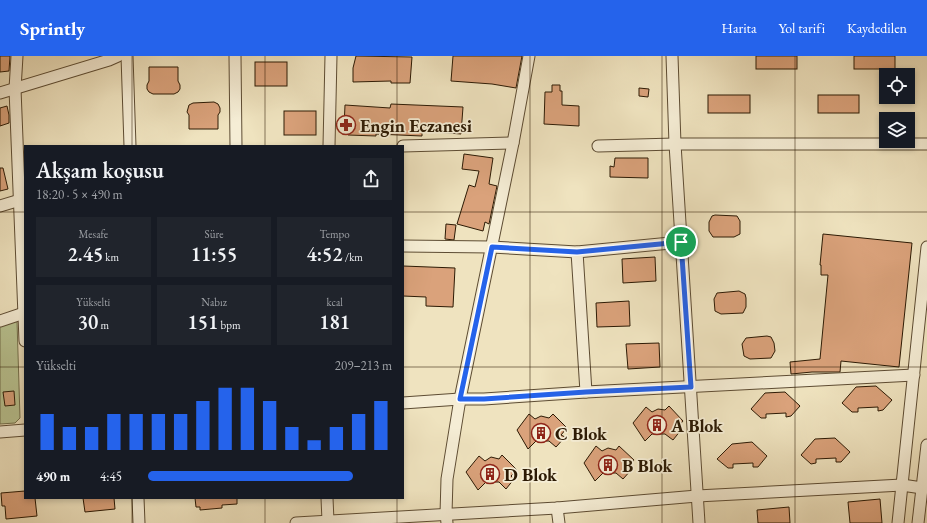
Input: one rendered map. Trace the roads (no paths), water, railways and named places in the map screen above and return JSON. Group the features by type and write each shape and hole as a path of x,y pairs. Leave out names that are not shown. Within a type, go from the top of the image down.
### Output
{"street":[{"path":"0,321 24,313 23,244 15,89 17,56"},
{"path":"0,93 118,56"},
{"path":"127,56 130,145"},
{"path":"235,56 236,145"},
{"path":"329,145 331,56"},
{"path":"446,518 447,479 460,399 513,143 529,56"},
{"path":"672,56 675,144 699,523"},
{"path":"404,146 513,143"},
{"path":"598,146 675,144 927,144"},
{"path":"0,206 20,200"},
{"path":"404,246 492,247 577,252 681,242"},
{"path":"898,523 927,247"},
{"path":"577,252 586,392"},
{"path":"404,403 914,375"},
{"path":"0,432 24,430"},
{"path":"921,516 922,488 927,445"},
{"path":"296,523 446,518 697,496 902,485 922,488"},
{"path":"138,499 139,523"},
{"path":"327,499 335,521"},
{"path":"557,508 559,523"}],"place":[{"name":"Engin Eczanesi","path":"346,125"},
{"name":"A Blok","path":"657,425"},
{"name":"C Blok","path":"541,433"},
{"name":"B Blok","path":"608,465"},
{"name":"D Blok","path":"490,474"}]}
